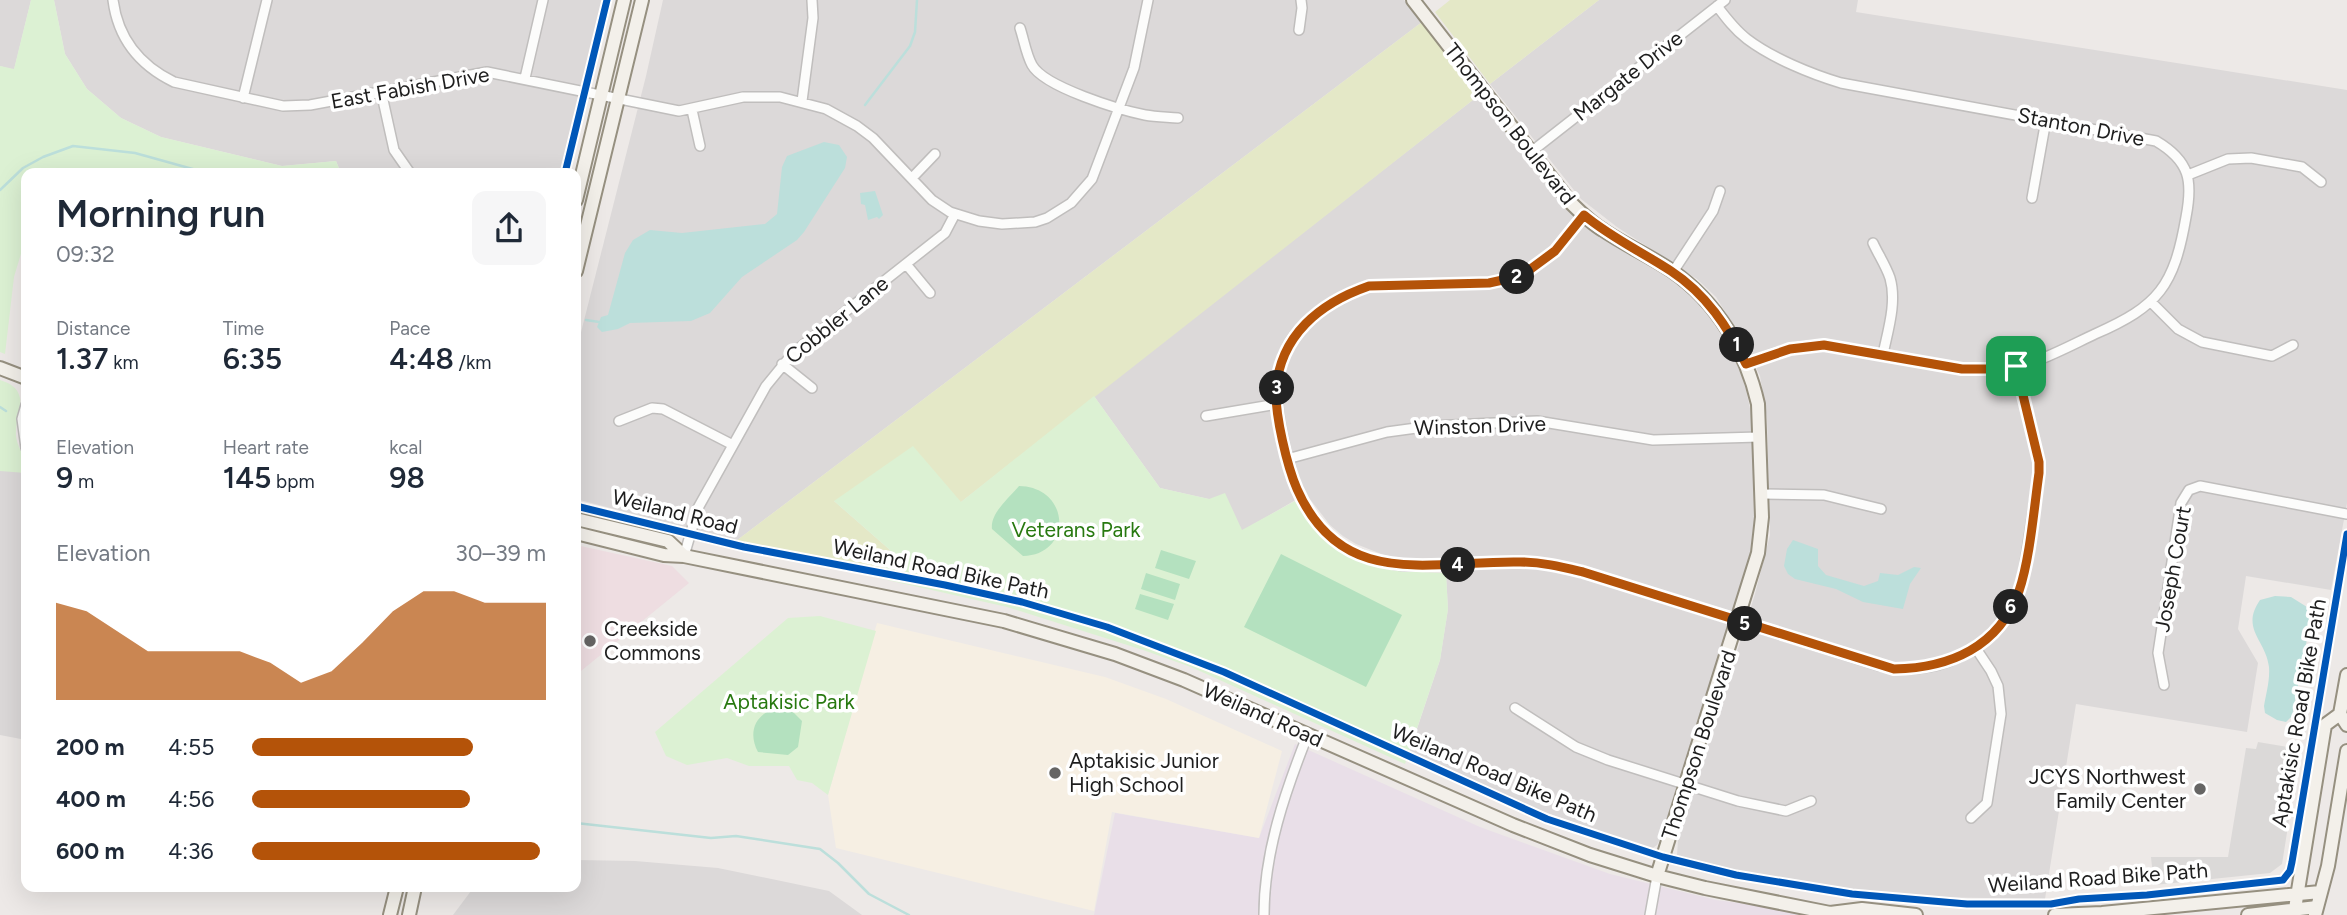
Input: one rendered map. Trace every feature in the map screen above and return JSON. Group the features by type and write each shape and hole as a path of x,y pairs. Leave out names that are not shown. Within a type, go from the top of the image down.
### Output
{"main road":[{"path":"581,180 624,0"},
{"path":"581,251 642,0"},
{"name":"Thompson Boulevard","path":"1413,0 1554,184 1584,215 1600,229 1672,272 1693,288 1716,312 1746,364 1758,404 1762,494 1762,527 1758,553 1657,876"},
{"path":"0,368 21,375"},
{"name":"Weiland Road","path":"581,520 668,541 684,556"},
{"name":"Weiland Road","path":"581,534 664,555 684,556 992,619 1058,636 1184,680 1513,825 1590,855 1657,876 1832,914 1862,909 1916,915"},
{"path":"2295,912 2325,725 2345,718 2347,675"},
{"path":"2248,915 2316,911 2328,866 2347,751"},
{"path":"390,915 396,892"},
{"path":"409,915 414,892"},
{"path":"2055,915 2320,892"}],"street":[{"name":"East Fabish Drive","path":"113,0 121,33 149,68 174,82 295,107 487,72 620,98 665,110 692,110 743,97 760,96 802,102 841,116 857,126 873,138 932,200 955,214 979,221 1021,224 1035,222 1059,211 1076,198 1092,179 1134,68 1148,0"},
{"path":"243,98 267,0"},
{"path":"525,78 543,0"},
{"path":"802,102 813,18 812,0"},
{"path":"1299,30 1303,8 1301,0"},
{"name":"Margate Drive","path":"1531,152 1721,3"},
{"name":"Stanton Drive","path":"1721,3 1746,38 1815,75 1841,83 2156,141 2176,156 2188,175"},
{"path":"1020,28 1032,65 1040,74 1074,93 1145,115 1178,118"},
{"path":"381,91 394,150 407,168"},
{"path":"692,110 700,146"},
{"path":"2032,198 2046,120"},
{"path":"912,178 935,154"},
{"path":"1746,364 1771,354 1824,345 1962,369 2002,369 2036,360 2125,321 2151,302 2169,278 2179,255 2190,200 2188,175 2228,159 2251,158 2302,167 2321,183"},
{"path":"1672,272 1713,211 1720,191"},
{"name":"Cobbler Lane","path":"684,556 698,508 766,386 782,364 945,233 955,214"},
{"path":"1584,215 1555,251 1521,276 1489,283 1369,286 1325,306 1302,327 1287,347 1278,375 1277,404 1292,478 1310,515 1338,543 1362,556 1384,563 1414,566 1541,562 1583,572 1894,669 1916,669 1948,662 1975,647 1996,630 2018,593 2039,462 2016,366"},
{"path":"1873,243 1892,290 1893,303 1883,354"},
{"path":"906,264 930,293"},
{"path":"2151,302 2178,329 2202,342 2272,356 2293,345"},
{"path":"782,364 812,387"},
{"path":"1206,416 1277,404"},
{"path":"619,421 652,408 663,409 733,445"},
{"name":"Winston Drive","path":"1287,459 1387,432 1431,425 1536,421 1653,440 1759,437"},
{"name":"Joseph Court","path":"2164,685 2158,653 2181,503 2189,490 2200,486 2347,514"},
{"path":"1762,494 1824,495 1881,509"},
{"path":"1971,818 1987,803 2001,714 1998,686 1975,647"},
{"path":"1515,708 1576,747 1686,785 1738,801 1786,811 1811,801"},
{"path":"1264,915 1266,881 1276,825 1288,784 1308,734"},
{"path":"1650,915 1657,876"}],"shaded area":[{"path":"0,0 31,0 14,70 0,66"},
{"path":"54,0 603,0 564,168 339,168 336,161 282,166 161,137 121,118 87,89 65,54"},
{"path":"663,0 1404,0 1422,22 736,541 581,500 581,332"},
{"path":"1599,0 1858,0 1856,12 2347,90 2347,503 2331,590 2246,576 2238,629 2258,663 2247,732 2076,704 2045,899 1923,897 1847,889 1737,872 1677,856 1678,840 1755,594 1770,535 1767,418 1760,376 1744,342 1716,297 1697,279 1617,227 1581,199 1490,84"},
{"path":"1478,96 1568,210 1616,246 1683,287 1701,305 1727,341 1746,390 1751,413 1753,455 1754,522 1751,549 1737,601 1661,837 1657,845 1650,850 1531,807 1409,753 1440,660 1448,609 1445,558 1400,558 1356,544 1330,525 1306,494 1242,531 1209,499 1160,488 1094,396"},
{"path":"0,469 21,472 21,739 0,735"},
{"name":"Creekside Commons","path":"581,546 672,566 689,583 581,671"},
{"name":"Aptakisic Junior High School","path":"877,623 1105,677 1166,699 1282,751 1259,838 1112,812 1094,911 836,848 828,795"},
{"path":"2258,742 2294,748 2293,756 2299,757 2282,864 2270,873 2154,885 2151,857 2228,857 2246,748 2256,749"},
{"path":"1295,744 1480,827 1610,874 1716,900 1829,915 1094,915 1115,813 1259,838"},
{"path":"581,860 635,861 718,868 829,891 862,915 453,915 470,892 581,892"}],"green space":[{"path":"31,0 54,0 65,54 87,89 121,118 161,137 282,166 336,161 339,168 21,168 21,254 14,277 5,354 0,352 0,66 14,69"},
{"path":"1450,0 1599,0 1490,84 1435,12"},
{"path":"1422,22 1478,96 961,502 834,501 890,550 883,579 731,547 736,541"},
{"path":"0,380 13,386 20,398 16,436 21,452 21,473 0,471"},
{"name":"Veterans Park","path":"1094,396 1160,488 1209,499 1225,493 1242,530 1295,501 1315,527 1351,556 1395,570 1446,573 1448,609 1440,660 1405,764 1191,667 1007,607 883,579 890,550 834,501 913,446 961,502"},
{"path":"1019,486 1036,489 1049,497 1056,508 1059,521 1057,534 1051,545 1039,553 1023,556 992,529 997,512"},
{"path":"1161,550 1196,561 1189,579 1155,568"},
{"path":"1281,554 1402,615 1366,687 1244,627"},
{"path":"1146,573 1180,584 1175,600 1141,589"},
{"path":"1140,594 1174,604 1168,620 1135,609"},
{"name":"Aptakisic Park","path":"820,616 876,631 828,795 812,783 797,780 789,766 749,766 727,758 687,765 666,756 655,732 788,618"},
{"path":"783,708 802,721 798,747 788,755 758,752 753,736 757,722 767,712"}],"water":[{"path":"824,142 839,145 847,157 845,168 804,232 797,240 742,277 710,313 691,321 630,323 602,332 597,327 601,317 608,315 625,253 633,240 650,230 682,233 765,224 777,214 782,167 787,156"},
{"path":"875,191 883,215 879,219 877,217 868,220 865,205 861,204 860,193"},
{"path":"1793,540 1818,549 1818,566 1826,575 1864,586 1878,581 1880,573 1898,575 1914,567 1921,568 1910,584 1903,609 1863,602 1836,589 1795,579 1788,574 1784,566 1787,549"},
{"path":"2275,596 2291,597 2307,607 2310,624 2292,716 2286,722 2265,713 2269,667 2253,627 2255,610 2260,600"}],"waterway":[{"path":"865,105 910,46 915,32 917,0"},
{"path":"23,168 73,146 135,153 189,168"},
{"path":"0,190 21,170"},
{"path":"586,320 599,322"},
{"path":"0,407 6,411"},
{"path":"581,824 711,838 736,836 820,849 869,894 909,915"}],"cycle path":[{"path":"566,168 607,0"},
{"name":"Weiland Road Bike Path","path":"581,507 744,547 1022,602 1107,627 1224,672 1547,819 1663,857 1736,875 1852,894 1967,904 2051,904 2283,880 2290,871 2292,862 2347,534"}],"place":[{"name":"Creekside Commons","path":"590,641"},
{"name":"Aptakisic Junior High School","path":"1055,773"},
{"name":"JCYS Northwest Family Center","path":"2200,789"}],"route":[{"path":"1584,215 1600,229 1672,272 1693,288 1716,312 1746,364 1790,349 1824,345 1962,369 2002,369 2016,366 2039,462 2023,577 2018,593 1996,630 1984,641 1948,662 1916,669 1880,666 1583,572 1541,562 1405,566 1362,556 1338,543 1321,528 1303,503 1287,459 1276,393 1282,360 1295,334 1308,320 1338,298 1369,286 1489,283 1521,276 1555,251 1584,215"}]}
